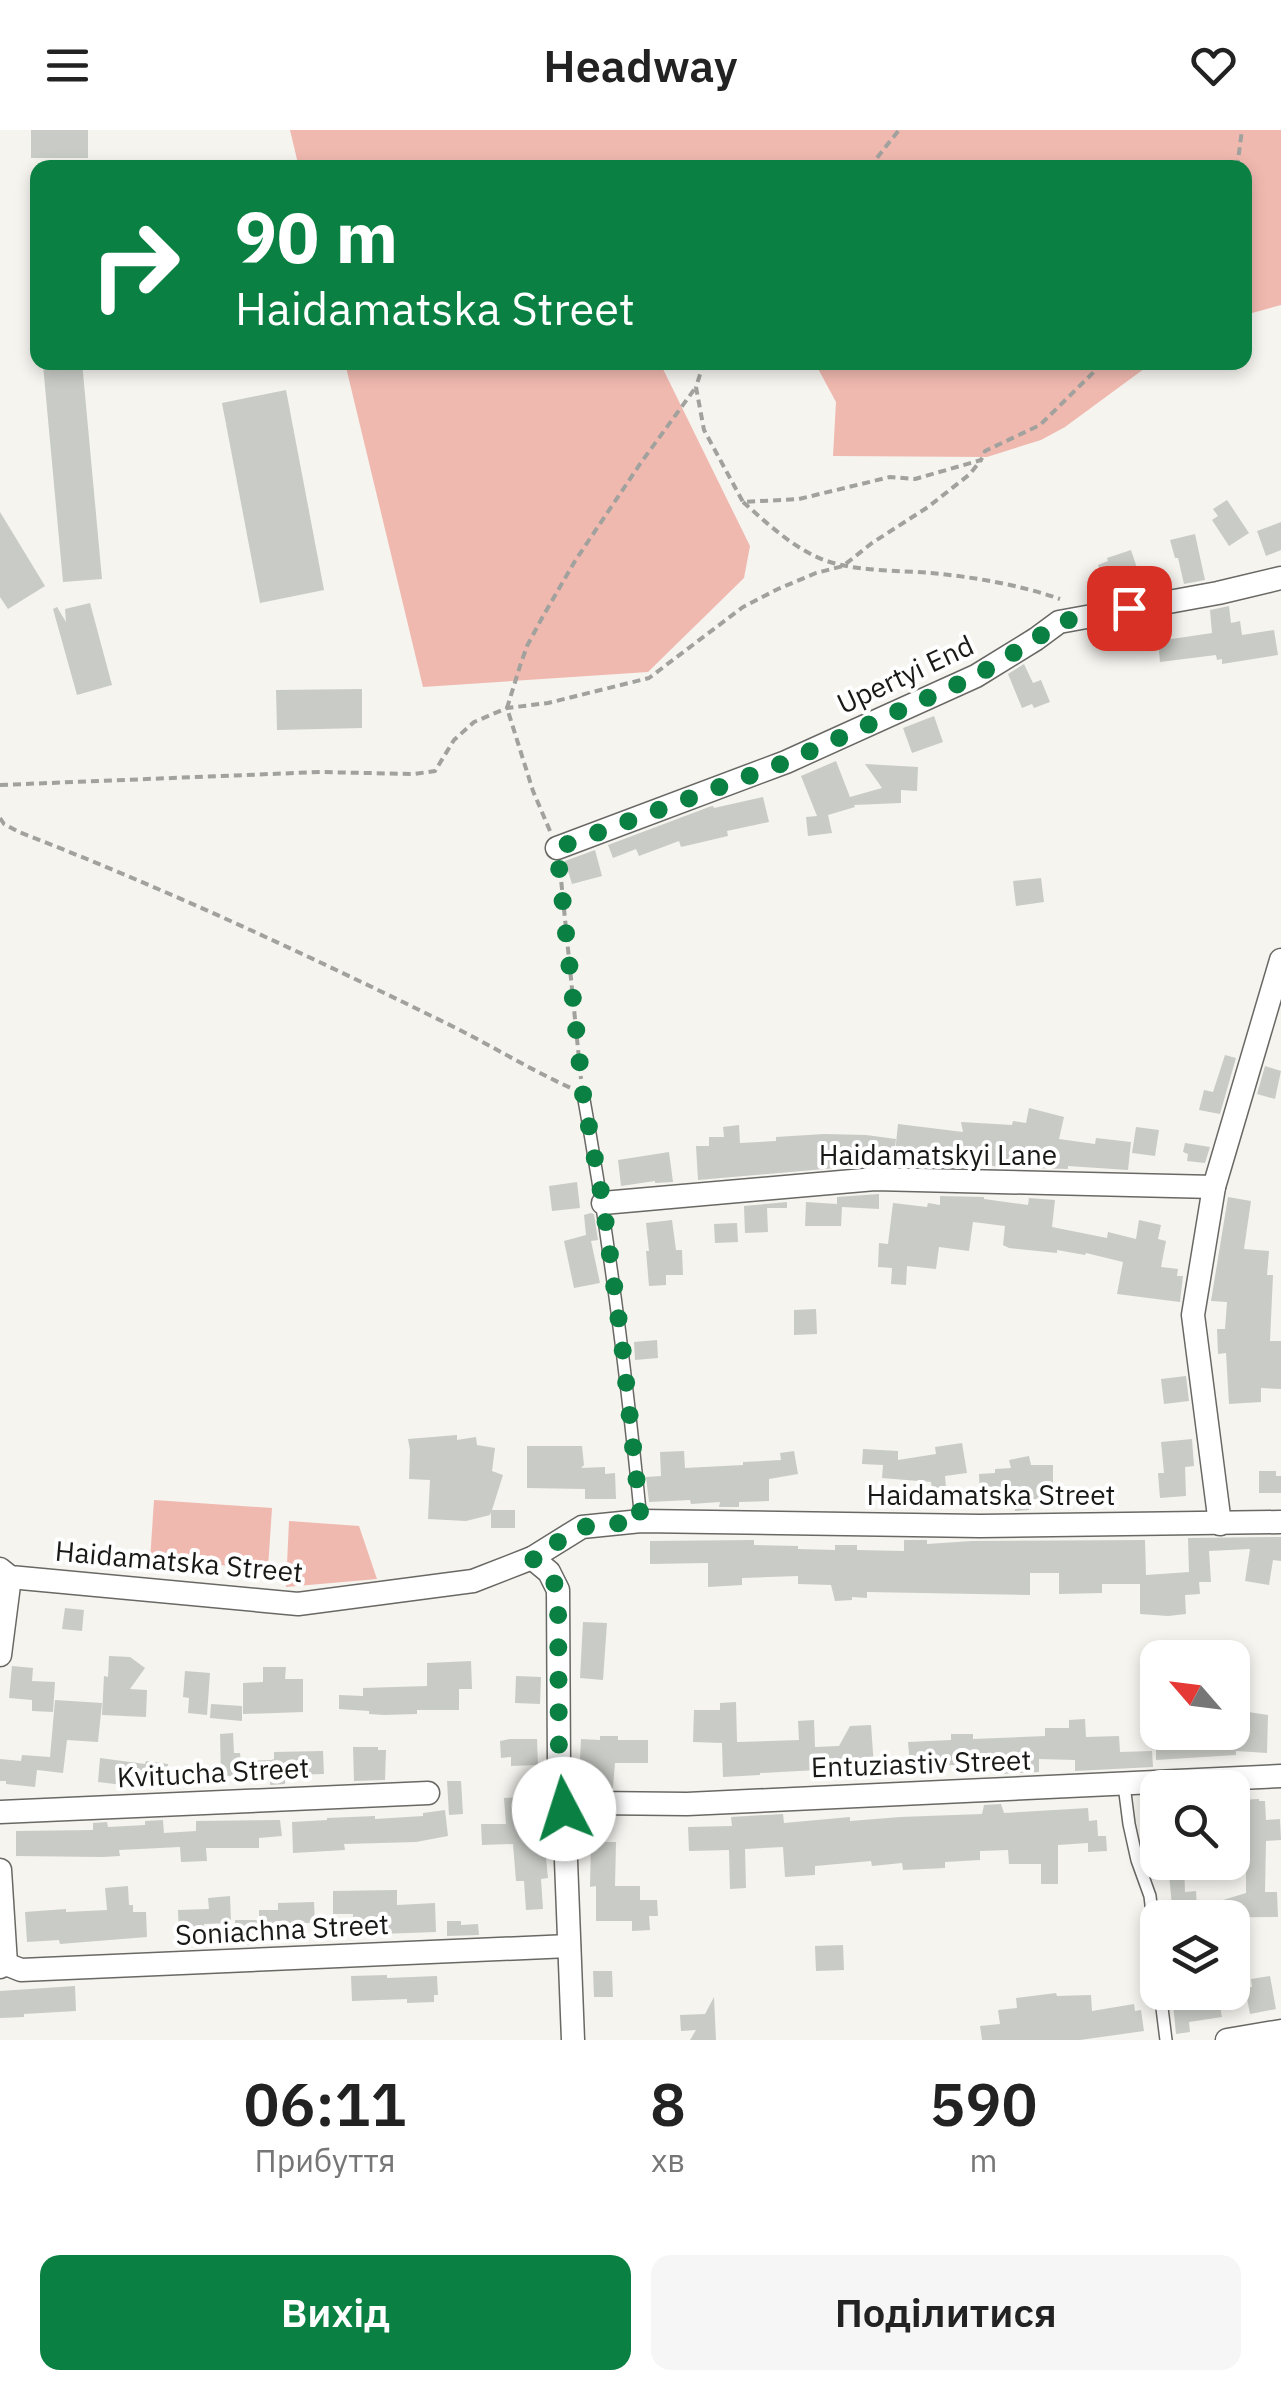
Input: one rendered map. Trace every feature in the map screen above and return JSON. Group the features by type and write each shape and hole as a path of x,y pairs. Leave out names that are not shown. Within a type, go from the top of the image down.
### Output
{"street":[{"name":"Upertyi End","path":"557,848 786,762 976,676 1059,622 1281,578"},
{"path":"1220,1524 1193,1315 1214,1187 1281,960"},
{"name":"Haidamatskyi Lane","path":"603,1203 875,1179 1214,1187"},
{"name":"Haidamatska Street","path":"5,1573 298,1604 473,1582 532,1558 582,1527 641,1521 980,1526 1281,1522"},
{"path":"532,1558 548,1572 558,1590 559,1772 564,1809 573,2040"},
{"path":"0,1656 5,1573"},
{"name":"Entuziastiv Street","path":"564,1809 593,1804 687,1804 1281,1776"},
{"name":"Kvitucha Street","path":"0,1812 428,1793"},
{"path":"0,1870 3,1966"},
{"name":"Soniachna Street","path":"3,1966 21,1970 568,1946"},
{"path":"1227,2040 1281,2031"}],"lane":[{"path":"583,1094 603,1203 641,1521"},
{"path":"1124,1785 1133,1842 1150,1900"},
{"path":"1162,2010 1166,2040"}],"path":[{"path":"875,160 899,130"},
{"path":"1238,160 1242,130"},
{"path":"583,1094 557,848 532,791 507,708 527,646 542,618 597,529 696,388 702,370"},
{"path":"0,785 435,771 454,740 474,722 507,708 548,703 649,678 743,607 778,588 844,566 970,474 985,451 1040,425 1096,370"},
{"path":"696,388 704,430 743,502 784,537 820,559 844,566 939,574 1035,590 1067,602"},
{"path":"743,502 799,499 890,477 915,479 981,460"},
{"path":"0,818 4,824 211,912 583,1094"}],"shaded area":[{"path":"290,130 1281,130 1281,305 1252,313 1252,160 297,160"},
{"path":"347,370 663,370 750,546 744,578 648,672 423,687"},
{"path":"819,370 1142,370 1065,427 1041,440 987,457 833,456 836,402"},
{"path":"154,1500 272,1508 268,1568 150,1561"},
{"path":"289,1521 359,1526 377,1579 286,1587"}],"building":[{"path":"31,130 88,130 88,158 31,158"},
{"path":"43,370 83,370 102,579 63,582"},
{"path":"286,390 324,590 260,603 222,403"},
{"path":"1227,500 1249,533 1229,546 1212,520 1218,516 1213,509"},
{"path":"0,512 45,586 8,609 0,597"},
{"path":"1281,522 1281,550 1266,556 1257,531"},
{"path":"1195,534 1205,580 1184,584 1170,540"},
{"path":"1131,550 1139,574 1105,586 1098,565"},
{"path":"90,603 112,685 77,695 53,609 57,607 66,622 65,609"},
{"path":"1229,606 1231,623 1240,621 1242,635 1274,630 1278,655 1222,664 1216,655 1160,662 1158,641 1212,633 1210,610"},
{"path":"1024,664 1033,683 1041,680 1050,702 1022,708 1008,674"},
{"path":"362,689 362,728 277,730 276,690"},
{"path":"934,716 943,742 912,753 903,728"},
{"path":"836,761 850,797 882,788 865,764 918,767 917,791 901,790 901,803 854,805 828,815 832,833 808,836 806,817 817,816 801,776"},
{"path":"763,797 769,822 727,831 728,836 681,847 679,841 639,856 636,849 613,858 608,845 709,807"},
{"path":"595,850 602,876 572,884 565,861"},
{"path":"1041,878 1044,902 1016,906 1013,881"},
{"path":"1225,1055 1236,1058 1220,1114 1199,1110 1204,1090 1213,1092"},
{"path":"1265,1066 1281,1071 1275,1099 1257,1094"},
{"path":"1029,1108 1064,1117 1059,1139 1095,1144 1096,1138 1131,1142 1128,1170 976,1163 942,1166 943,1158 895,1153 898,1124 963,1132 961,1122 1026,1123"},
{"path":"739,1125 740,1143 824,1134 896,1139 893,1163 698,1180 696,1146 709,1146 709,1137 724,1137 723,1127"},
{"path":"1136,1127 1159,1130 1155,1156 1132,1153"},
{"path":"1185,1143 1210,1147 1205,1163 1187,1161"},
{"path":"669,1152 673,1182 621,1186 618,1160"},
{"path":"577,1182 580,1208 552,1211 549,1186"},
{"path":"879,1194 879,1209 842,1207 841,1226 805,1226 806,1202 837,1204 837,1197"},
{"path":"940,1196 984,1197 1028,1205 1029,1198 1055,1200 1052,1227 1107,1238 1108,1232 1136,1239 1139,1220 1161,1225 1158,1239 1166,1241 1161,1267 1178,1269 1177,1276 1183,1276 1180,1302 1117,1294 1123,1262 1086,1253 1009,1248 1003,1245 1005,1226 973,1222 969,1251 939,1247 936,1269 907,1266 906,1285 891,1284 892,1268 878,1267 879,1243 888,1244 893,1203 927,1207 928,1203 940,1205"},
{"path":"1228,1197 1251,1201 1244,1249 1269,1251 1267,1275 1273,1275 1270,1341 1281,1341 1281,1389 1261,1388 1261,1402 1229,1404 1226,1353 1218,1354 1217,1329 1225,1329 1227,1302 1211,1301"},
{"path":"787,1202 787,1208 767,1208 768,1232 745,1233 744,1206"},
{"path":"591,1213 598,1240 591,1241 600,1283 574,1288 564,1241 586,1235 584,1215"},
{"path":"672,1220 676,1250 682,1250 683,1275 666,1275 666,1285 649,1286 646,1223"},
{"path":"737,1223 738,1242 715,1243 714,1224"},
{"path":"816,1309 817,1334 794,1335 794,1310"},
{"path":"657,1340 658,1358 635,1360 634,1342"},
{"path":"1186,1376 1189,1401 1164,1404 1161,1379"},
{"path":"457,1435 457,1440 476,1437 477,1445 495,1448 492,1471 503,1475 492,1510 515,1510 515,1528 491,1528 491,1512 466,1521 428,1519 430,1480 409,1479 408,1439"},
{"path":"1192,1439 1194,1466 1185,1467 1186,1496 1160,1498 1158,1473 1164,1473 1161,1442"},
{"path":"962,1443 967,1473 945,1476 946,1487 932,1489 931,1482 882,1478 883,1465 862,1464 863,1449 898,1451 898,1460 936,1454 935,1447"},
{"path":"527,1446 582,1446 581,1468 605,1467 605,1474 615,1473 616,1499 585,1499 585,1489 527,1488"},
{"path":"684,1451 685,1468 781,1460 780,1453 794,1451 798,1474 769,1479 769,1501 739,1502 739,1507 719,1507 720,1502 691,1504 690,1500 649,1502 646,1477 661,1476 660,1452"},
{"path":"1029,1456 1031,1465 1053,1465 1053,1499 1028,1499 1029,1510 1015,1511 1014,1498 980,1500 979,1474 1011,1468 1009,1460"},
{"path":"1259,1471 1276,1471 1276,1476 1281,1476 1281,1493 1259,1493"},
{"path":"1281,1537 1281,1561 1273,1560 1269,1585 1245,1581 1250,1549 1209,1551 1211,1582 1199,1582 1200,1594 1185,1595 1186,1614 1168,1616 1140,1614 1140,1584 1102,1584 1102,1593 1059,1594 1059,1573 1030,1573 1030,1595 867,1592 867,1598 835,1601 831,1585 798,1584 798,1576 742,1578 742,1585 708,1587 708,1563 650,1564 650,1541 754,1540 754,1545 798,1549 835,1550 835,1545 857,1545 857,1550 904,1551 904,1540 927,1540 927,1544 1145,1540 1146,1575 1189,1572 1188,1538"},
{"path":"65,1608 84,1610 82,1631 62,1629"},
{"path":"583,1622 607,1623 603,1680 580,1678"},
{"path":"109,1656 130,1657 145,1668 130,1689 147,1690 146,1717 102,1715"},
{"path":"471,1661 472,1689 459,1689 459,1710 384,1715 339,1709 339,1695 363,1696 363,1688 427,1686 427,1663"},
{"path":"12,1666 33,1668 32,1681 55,1682 53,1712 32,1711 32,1700 9,1698"},
{"path":"263,1667 286,1667 285,1679 303,1679 303,1712 243,1714 243,1683 263,1682"},
{"path":"185,1671 210,1673 207,1715 188,1713 189,1698 183,1697"},
{"path":"516,1676 541,1677 540,1704 515,1703"},
{"path":"55,1700 102,1703 98,1742 67,1740 63,1773 37,1770 35,1787 0,1781 0,1759 21,1761 22,1755 50,1757"},
{"path":"736,1702 737,1742 799,1740 798,1721 814,1720 815,1747 839,1746 850,1726 871,1725 874,1767 723,1777 722,1743 693,1742 694,1710 720,1710 720,1703"},
{"path":"211,1704 242,1706 242,1721 210,1718"},
{"path":"1250,1712 1268,1715 1267,1753 1236,1751 1236,1755 1156,1760 1156,1750 1250,1750"},
{"path":"1085,1719 1086,1737 1119,1736 1120,1752 1152,1751 1153,1767 1075,1771 1075,1760 1039,1759 1039,1772 998,1774 997,1764 910,1766 908,1742 951,1740 951,1734 973,1734 973,1739 1045,1736 1045,1728 1069,1728 1069,1720"},
{"path":"233,1733 234,1753 240,1753 241,1761 271,1760 274,1752 323,1751 324,1774 285,1775 285,1784 270,1785 271,1775 221,1776 220,1734"},
{"path":"600,1736 648,1740 648,1763 615,1763 613,1788 592,1788 593,1776 575,1775 574,1759 580,1759 581,1739 600,1740"},
{"path":"537,1739 538,1765 511,1766 511,1757 501,1758 500,1741"},
{"path":"353,1747 386,1750 385,1780 354,1781"},
{"path":"100,1758 168,1764 166,1785 124,1780 123,1785 98,1782"},
{"path":"447,1781 461,1781 463,1814 449,1815"},
{"path":"540,1796 548,1878 541,1879 543,1909 526,1910 524,1881 516,1881 513,1844 482,1845 481,1824 506,1824 504,1798"},
{"path":"1250,1799 1265,1801 1266,1820 1280,1819 1281,1840 1266,1841 1265,1892 1277,1892 1278,1917 1250,1917 1250,1900 1223,1900 1246,1893 1246,1880 1250,1880"},
{"path":"1001,1804 1004,1813 1088,1808 1089,1821 1097,1820 1098,1836 1106,1836 1107,1851 1088,1852 1088,1843 1058,1845 1058,1884 1041,1884 1041,1864 1009,1864 1008,1850 980,1851 980,1860 945,1862 945,1868 903,1870 902,1863 872,1866 871,1861 815,1866 815,1875 785,1877 783,1847 745,1849 746,1888 730,1889 729,1850 689,1851 688,1827 732,1826 731,1817 783,1814 784,1823 850,1817 850,1821 982,1814 984,1805"},
{"path":"445,1810 448,1836 416,1842 344,1844 345,1850 293,1853 292,1822 423,1816"},
{"path":"163,1820 164,1833 196,1831 196,1821 280,1820 282,1836 259,1838 259,1848 206,1848 207,1861 181,1862 180,1847 119,1850 120,1856 103,1857 16,1856 16,1831 93,1830 93,1823 107,1822 108,1827"},
{"path":"591,1842 616,1842 615,1886 640,1886 640,1900 657,1900 658,1916 649,1916 650,1930 632,1931 632,1921 596,1921 596,1886 590,1887"},
{"path":"1170,1880 1185,1880 1185,1892 1196,1891 1197,1900 1171,1900"},
{"path":"128,1886 133,1912 146,1912 147,1937 60,1944 59,1940 27,1942 25,1912 107,1910 105,1888"},
{"path":"397,1890 397,1905 435,1903 436,1932 353,1932 353,1914 333,1914 333,1891"},
{"path":"230,1896 231,1923 204,1924 204,1934 179,1935 178,1910 209,1909 208,1898"},
{"path":"314,1902 315,1923 287,1923 288,1934 250,1935 250,1945 236,1945 235,1920 259,1920 259,1910 278,1910 278,1903"},
{"path":"447,1921 478,1924 479,1935 447,1936"},
{"path":"843,1945 844,1970 816,1971 815,1946"},
{"path":"593,1971 612,1971 613,1997 594,1997"},
{"path":"351,1976 437,1976 438,1995 434,1995 434,2002 352,2001"},
{"path":"1270,1976 1276,2009 1250,2014 1251,1979"},
{"path":"75,1986 76,2011 0,2018 0,1991"},
{"path":"1056,1993 1091,1995 1092,2011 1134,2004 1135,2011 1141,2010 1144,2031 1080,2040 982,2040 980,2026 1000,2024 998,2010 1017,2008 1016,1998"},
{"path":"714,1997 716,2040 690,2040 696,2030 681,2031 680,2015 705,2014"},
{"path":"1174,2010 1221,2010 1222,2017 1189,2022 1190,2032 1176,2034"}],"route":[{"path":"564,1809 559,1772 558,1590 548,1572 532,1558 582,1527 641,1521 603,1203 583,1094 557,848 786,762 976,676 1059,622 1129,608"}]}
